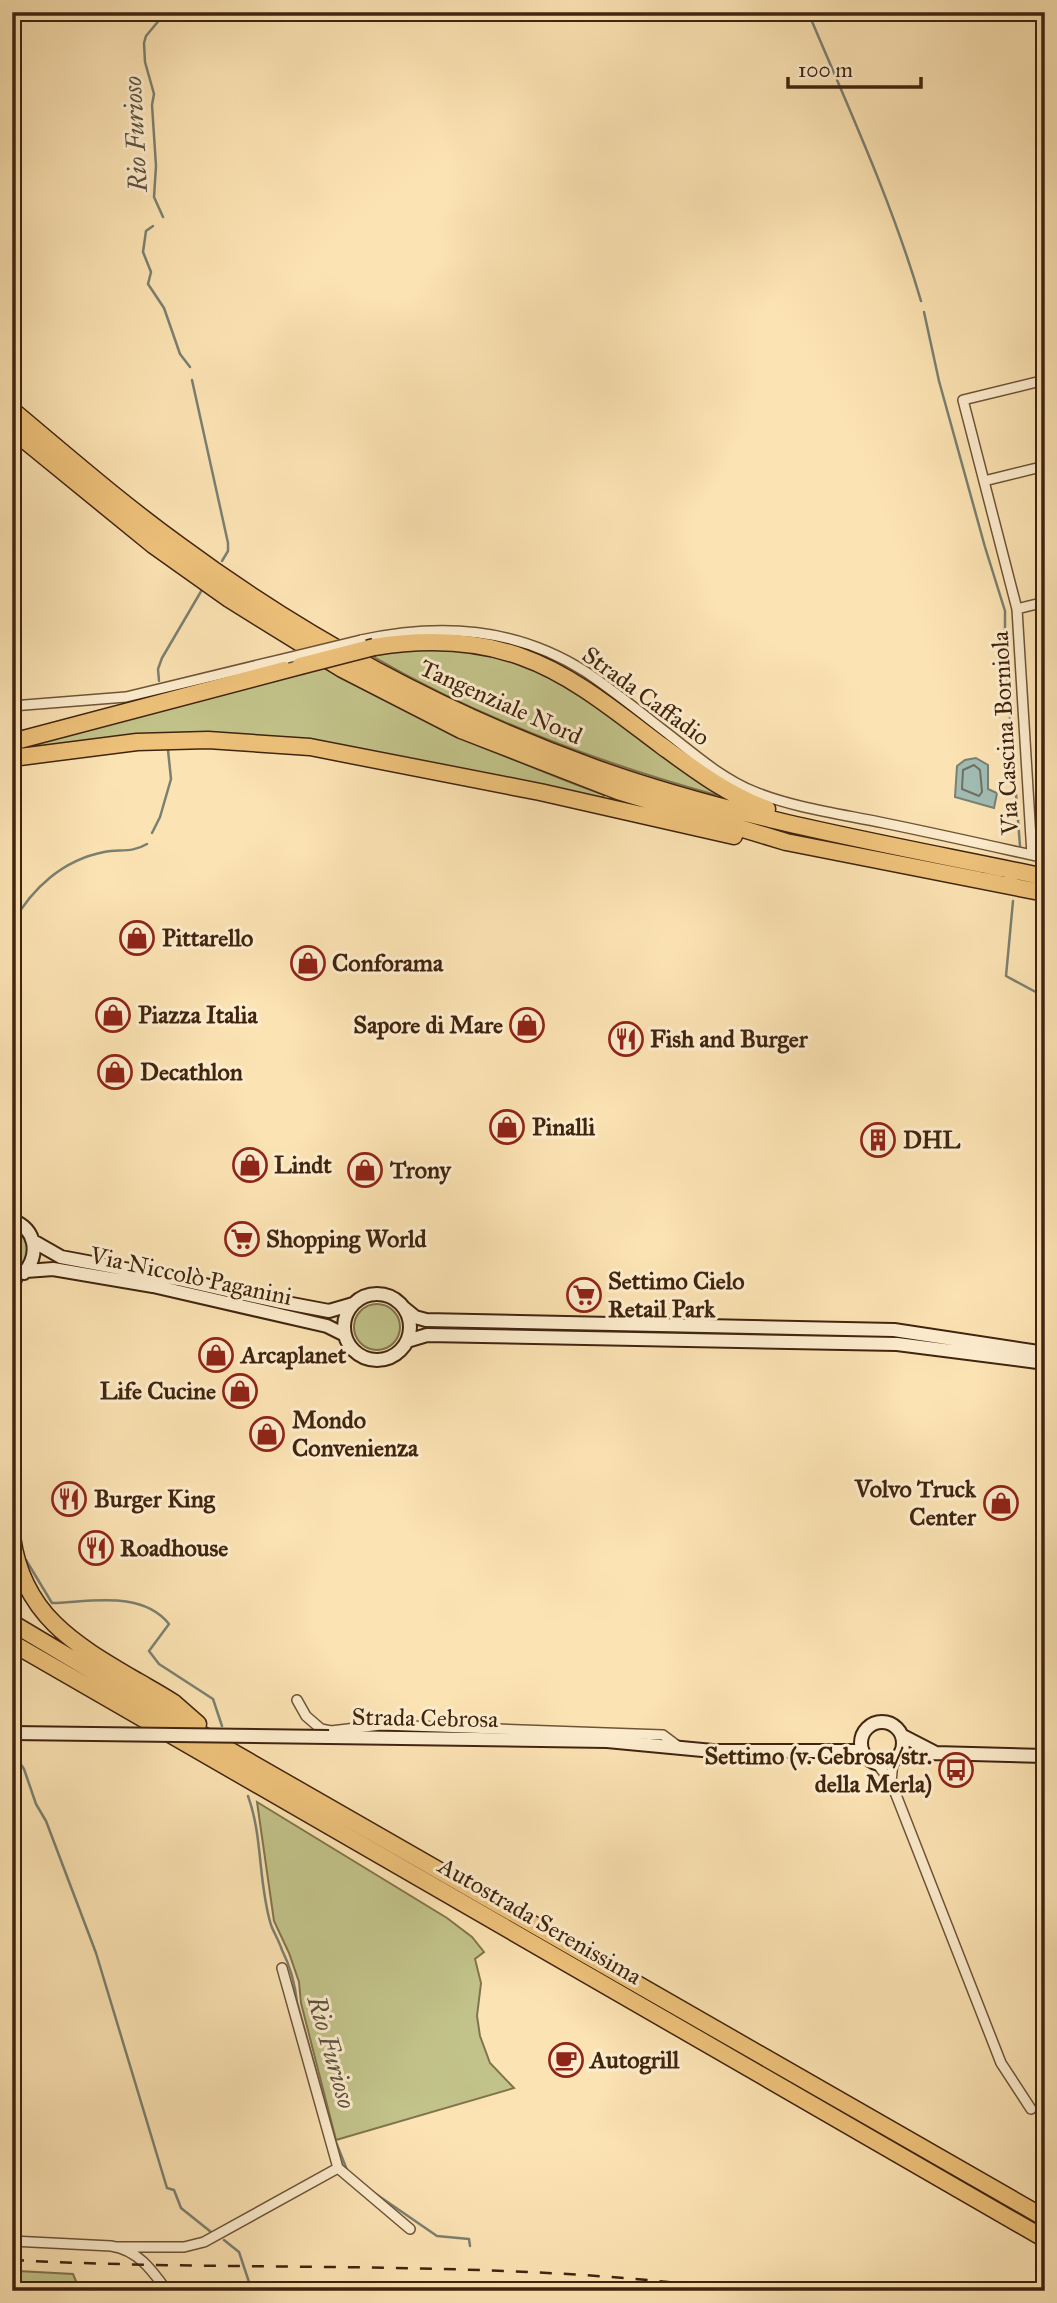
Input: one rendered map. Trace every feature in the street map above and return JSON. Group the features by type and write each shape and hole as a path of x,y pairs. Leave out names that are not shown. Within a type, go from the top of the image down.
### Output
{"highway":[{"name":"Tangenziale Nord","path":"12,410 179,545 247,593 311,634 389,677 475,719 597,768 711,803 839,834 1042,889"},
{"name":"Tangenziale Nord","path":"12,430 184,567 269,625 353,675 461,730 576,777 786,842 1042,889"},
{"path":"12,742 368,643 444,642 493,649 523,657 582,689 732,794 839,834"},
{"path":"12,758 83,747 149,741 208,740 310,747 540,792 743,838 786,842"},
{"path":"12,1537 19,1570 27,1588 35,1602 56,1626 101,1660 173,1703 226,1749"},
{"name":"Autostrada Serenissima","path":"12,1623 226,1749 1045,2218"},
{"name":"Autostrada Serenissima","path":"12,1643 1045,2239"}],"street":[{"name":"Via Cascina Borniola","path":"1032,855 1017,609 963,400 1045,380"},
{"path":"984,481 1045,466"},
{"name":"Via Cascina Borniola","path":"1017,609 1045,602"},
{"name":"Strada Caffadio","path":"368,643 427,629 464,630 498,636 539,648 586,672 707,764 754,792 820,810 1045,858"},
{"path":"12,706 127,697 293,662"},
{"name":"Via Niccolò Paganini","path":"12,1220 23,1226 33,1241 61,1256 329,1311 353,1304"},
{"path":"16,1278 32,1262 33,1241"},
{"name":"Via Niccolò Paganini","path":"16,1278 53,1269 153,1286 327,1326 345,1335"},
{"path":"404,1308 410,1329 407,1340 398,1352 374,1360 356,1352 345,1335 344,1324 353,1304 373,1294 392,1297 415,1317 426,1320 894,1330 1042,1351"},
{"path":"407,1340 426,1335 897,1344 1045,1363"},
{"path":"297,1700 306,1716 321,1729 331,1731 372,1725 663,1735 679,1747"},
{"path":"934,1753 903,1736 894,1726 882,1722 869,1726 862,1744 867,1759 878,1765 891,1782 1001,2063 1031,2109"},
{"path":"539,1741 555,1731"},
{"name":"Strada Cebrosa","path":"12,1733 607,1741 755,1752 837,1749 862,1744"},
{"path":"891,1782 897,1758 903,1749 903,1736"},
{"path":"878,1765 897,1758 934,1753 1045,1756"},
{"path":"282,1968 338,2168 410,2230"},
{"path":"12,2241 117,2247 184,2247 204,2242 338,2168"},
{"path":"117,2247 141,2259 167,2291"}],"green space":[{"path":"426,648 477,650 553,675 717,793 716,795 583,753 496,719 372,656"},
{"path":"324,668 462,736 604,795 603,798 335,746 110,738 12,752 12,748"},
{"path":"12,1227 23,1237 27,1250 19,1268 12,1272"},
{"path":"377,1304 386,1305 393,1311 399,1318 399,1336 393,1343 386,1349 377,1350 368,1349 361,1343 355,1336 354,1327 355,1318 361,1311 368,1305"},
{"path":"257,1802 447,1918 472,1937 484,1952 475,1959 481,1983 477,2016 480,2036 490,2063 514,2088 336,2140 301,2003 299,1982 274,1921"},
{"path":"18,2271 73,2274 80,2291 17,2291"}],"water":[{"path":"976,758 988,765 988,789 997,793 994,808 955,797 957,766 965,760"}],"waterway":[{"name":"Rio Furioso","path":"163,217 154,197 154,94 145,62 144,43 146,36 166,12"},
{"path":"808,12 883,191 921,301"},
{"name":"Rio Furioso","path":"153,226 146,231 143,252 151,272 148,284 164,308 180,354 190,367"},
{"path":"924,312 939,381 1005,611 1005,652 1020,846"},
{"name":"Rio Furioso","path":"192,380 228,543 228,551 222,561"},
{"name":"Rio Furioso","path":"159,681 158,669 162,658 203,588"},
{"name":"Rio Furioso","path":"152,833 160,817 171,779 168,750"},
{"name":"Rio Furioso","path":"12,924 29,899 50,877 62,869 89,856 131,850 147,844"},
{"path":"1013,901 1006,976 1045,997"},
{"name":"Rio Furioso","path":"26,1560 52,1603 115,1600 145,1606 158,1613 169,1624 149,1651 159,1664 213,1699 222,1726"},
{"path":"12,1697 16,1709 16,1730"},
{"path":"17,1736 17,1759 24,1769 36,1804 46,1821 96,1953 167,2188 174,2190 181,2208 211,2232"},
{"name":"Rio Furioso","path":"248,1796 256,1828 271,1925 290,1969 334,2137 347,2170"},
{"name":"Rio Furioso","path":"373,2192 437,2236 469,2239 470,2246"},
{"name":"Rio Furioso","path":"224,2240 239,2252 252,2291"}],"railway":[{"path":"12,2260 469,2270 651,2280 742,2291"}],"place":[{"name":"Pittarello","path":"137,938"},
{"name":"Conforama","path":"308,963"},
{"name":"Piazza Italia","path":"113,1015"},
{"name":"Sapore di Mare","path":"527,1025"},
{"name":"Fish and Burger","path":"626,1039"},
{"name":"Decathlon","path":"115,1072"},
{"name":"Pinalli","path":"507,1127"},
{"name":"DHL","path":"878,1140"},
{"name":"Lindt","path":"250,1165"},
{"name":"Trony","path":"365,1170"},
{"name":"Shopping World","path":"242,1239"},
{"name":"Settimo Cielo Retail Park","path":"584,1295"},
{"name":"Arcaplanet","path":"216,1355"},
{"name":"Life Cucine","path":"240,1391"},
{"name":"Mondo Convenienza","path":"267,1434"},
{"name":"Burger King","path":"69,1499"},
{"name":"Volvo Truck Center","path":"1001,1503"},
{"name":"Roadhouse","path":"96,1548"},
{"name":"Settimo (v. Cebrosa/str. della Merla)","path":"956,1770"},
{"name":"Autogrill","path":"566,2060"}]}
